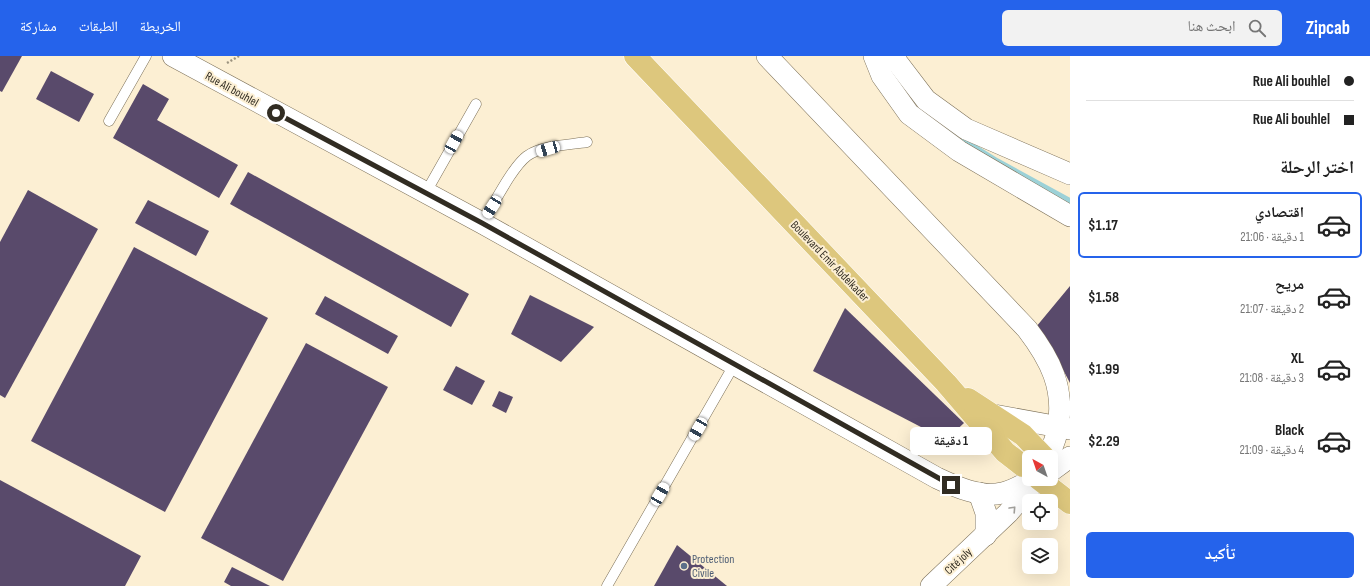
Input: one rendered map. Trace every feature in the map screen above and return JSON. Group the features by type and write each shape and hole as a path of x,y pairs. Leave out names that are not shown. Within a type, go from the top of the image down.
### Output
{"main road":[{"name":"Boulevard Emir Abdelkader","path":"635,56 946,383 1005,452 1022,459"},
{"path":"946,383 1023,435 1031,450"},
{"path":"1058,483 1070,493"},
{"path":"1056,486 1070,503"}],"street":[{"name":"Rue Ali bouhlel","path":"172,56 425,194 482,223 937,478 951,485 979,492"},
{"path":"767,56 1027,329 1044,352 1053,371 1064,428 1050,450"},
{"path":"874,56 882,76 909,114 958,150 1070,216"},
{"path":"895,56 897,62 926,100 966,129 1070,174"},
{"path":"993,415 1064,428"},
{"path":"986,535 986,513 979,492 1022,474"},
{"name":"Cité joly","path":"931,586 1018,503 1028,486"}],"lane":[{"path":"109,121 146,56"},
{"path":"425,194 476,104"},
{"path":"482,223 518,166 528,156 548,149 587,142"},
{"path":"607,586 734,364"}],"building":[{"path":"0,56 22,56 2,92 0,91"},
{"path":"51,71 94,94 79,122 36,99"},
{"path":"143,84 169,99 157,120 238,165 219,198 113,138"},
{"path":"248,172 469,294 451,327 230,204"},
{"path":"28,190 98,229 5,398 0,395 0,242"},
{"path":"148,200 209,231 196,256 135,223"},
{"path":"134,247 268,318 165,512 31,441"},
{"path":"1070,286 1070,383 1059,362 1036,327"},
{"path":"530,295 594,327 561,362 511,334"},
{"path":"325,296 398,336 388,354 315,314"},
{"path":"845,308 964,423 946,440 813,371"},
{"path":"306,343 388,387 283,581 201,538"},
{"path":"456,366 485,381 472,405 443,390"},
{"path":"499,391 513,397 506,413 492,406"},
{"path":"0,480 141,556 125,586 0,586"},
{"name":"Protection Civile","path":"677,545 727,586 654,586"},
{"path":"232,567 270,586 231,586 224,582"}],"waterway":[{"path":"949,131 997,161 1070,201"}],"place":[{"name":"Protection Civile","path":"684,566"}],"route":[{"path":"276,113 425,194 482,223 951,485"}]}
